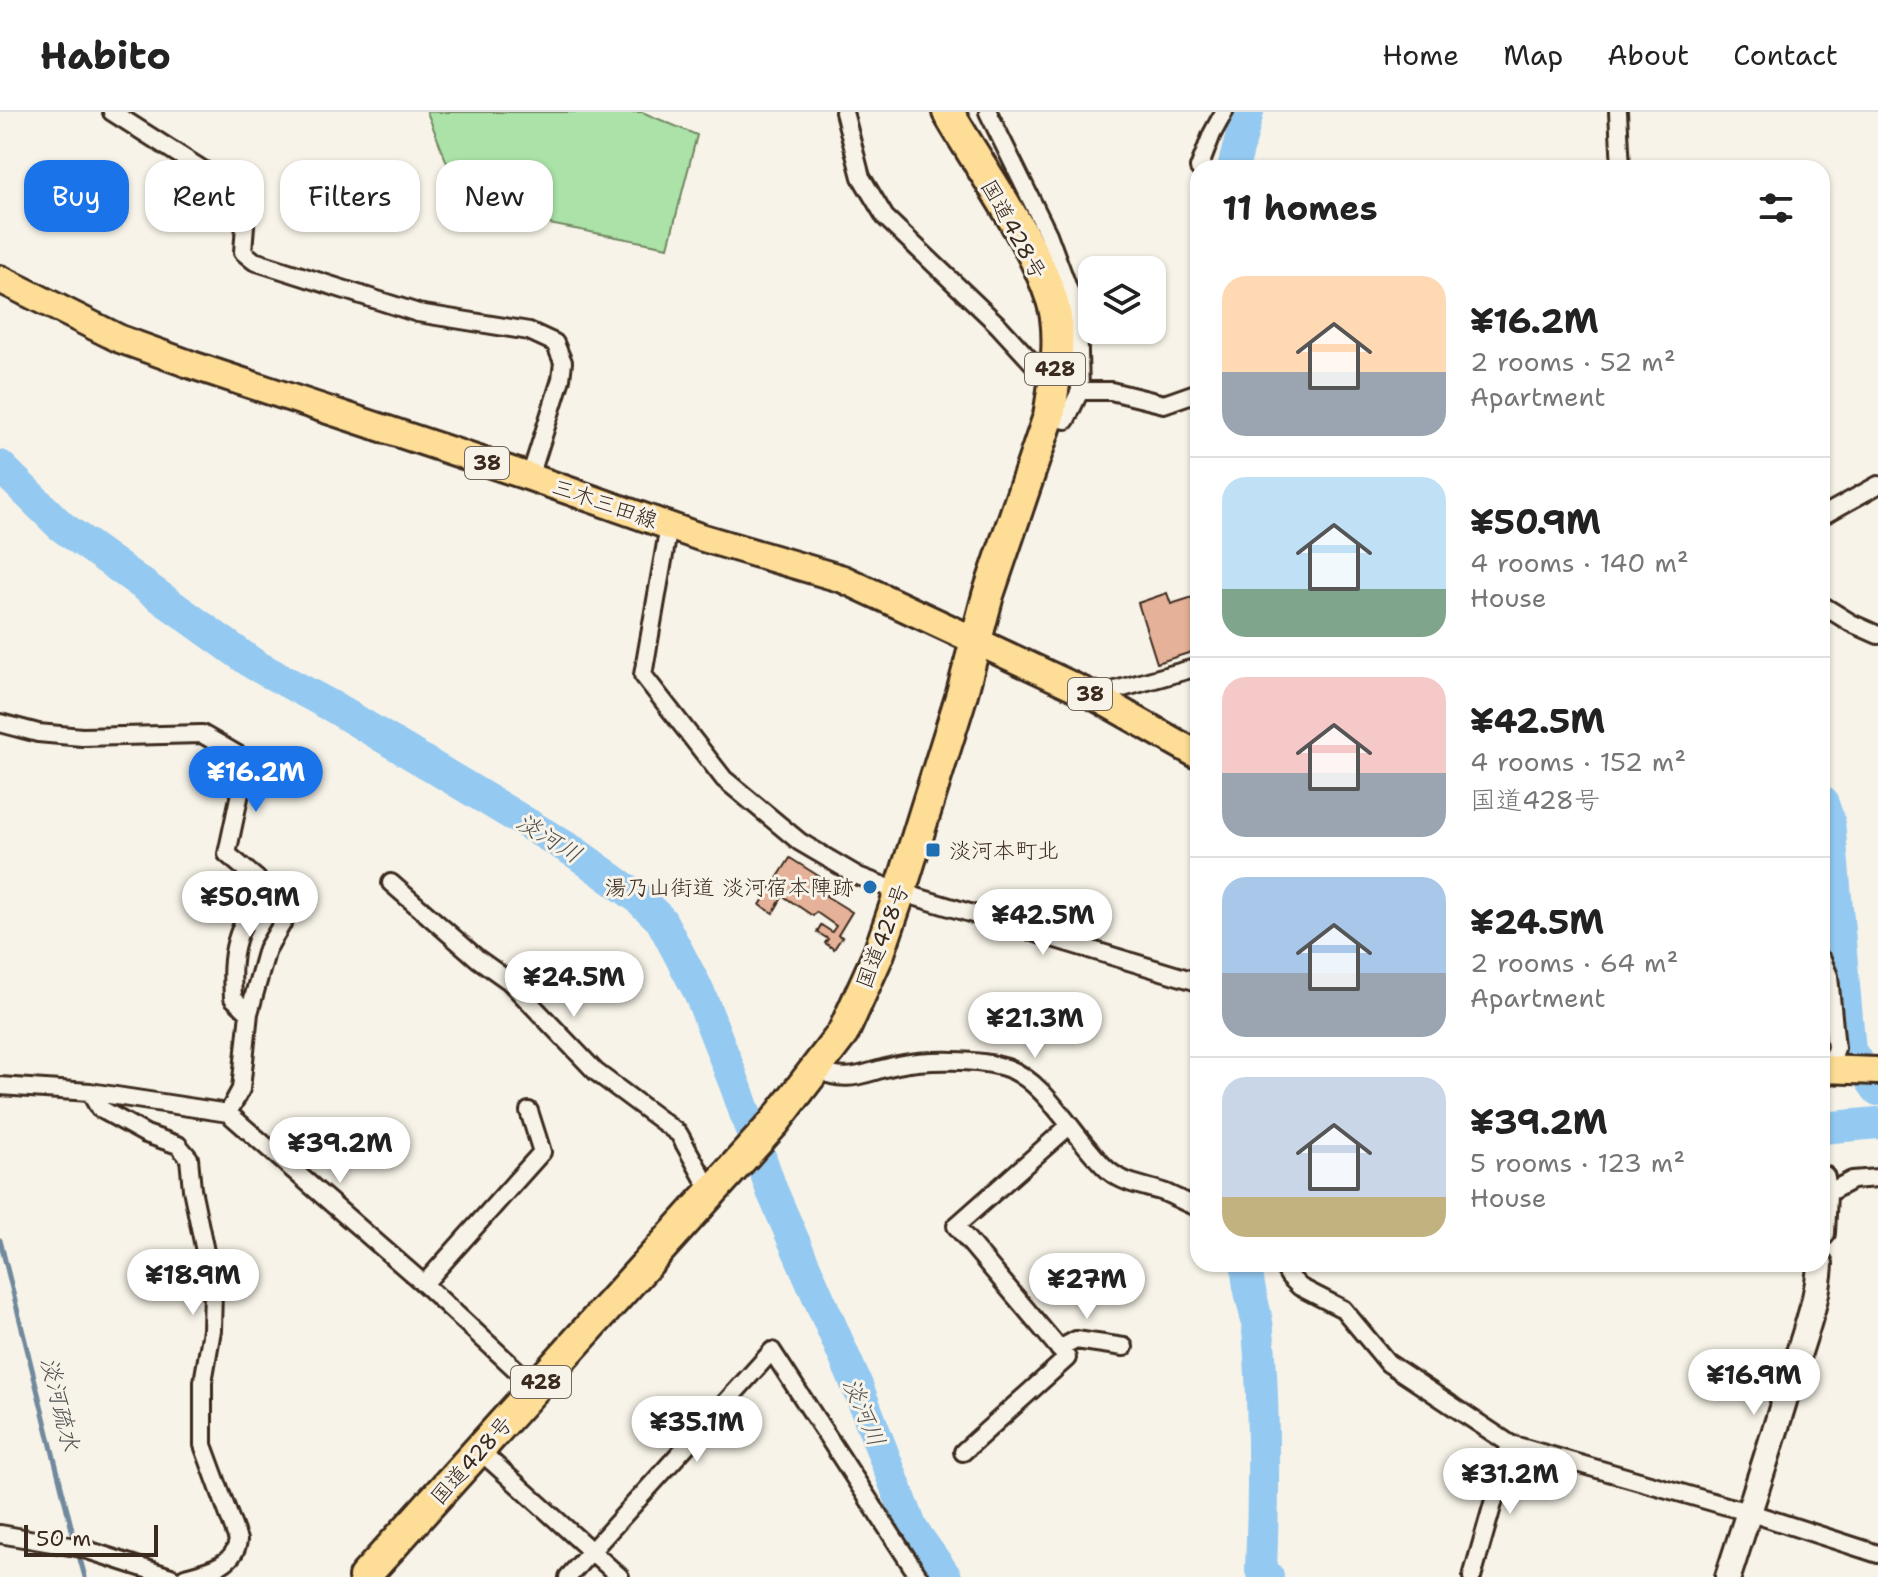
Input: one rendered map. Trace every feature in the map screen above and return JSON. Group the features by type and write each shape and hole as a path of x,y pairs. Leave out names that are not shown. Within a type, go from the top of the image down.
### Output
{"highway":[{"name":"国道428号","path":"364,1577 774,1123 843,1033 879,953 977,642 988,595 1049,416 1067,389 1057,348 1053,302 1031,250 948,112"}],"main road":[{"name":"三木三田線","path":"0,279 120,339 669,526 843,579 1094,696 1190,750"},
{"path":"1833,1070 1878,1071"},
{"path":"1728,1577 1751,1513 1807,1325 1820,1272"}],"street":[{"path":"112,112 247,198 243,252 254,261 418,313 529,331 555,343 563,362 561,379 530,477"},
{"path":"844,112 861,177 885,217 1067,389 1111,391 1164,404 1190,395"},
{"path":"988,112 1048,234 1078,315 1067,389"},
{"path":"1202,160 1224,112"},
{"path":"1618,112 1621,160"},
{"path":"1830,512 1878,485"},
{"path":"669,526 643,675 724,779 800,842 858,876 900,892 1190,980"},
{"path":"1830,610 1878,635"},
{"path":"1094,696 1190,669"},
{"path":"0,723 38,733 82,737 202,734 247,760 227,854 257,879 256,899 237,937 231,965 233,998 249,1013"},
{"path":"391,883 478,959 509,981 596,1072 679,1134 714,1189"},
{"path":"228,1113 241,1089 249,1013 267,949 304,887"},
{"path":"1830,986 1836,1048 1833,1070"},
{"path":"816,1069 829,1076 854,1078 897,1065 935,1060 1005,1067 1018,1072 1035,1085 1111,1172 1127,1182 1166,1193 1190,1204"},
{"path":"0,1086 90,1092 228,1113 424,1284 536,1388"},
{"path":"90,1092 99,1108 146,1134 178,1145 189,1158 192,1189 213,1290 212,1330 203,1393 203,1445 238,1540 235,1554 228,1560 185,1577"},
{"path":"424,1284 542,1152 529,1111"},
{"path":"963,1452 1067,1358 956,1226 1069,1126"},
{"path":"1830,1185 1878,1178"},
{"path":"1287,1272 1300,1287 1343,1309 1388,1363 1510,1444 1751,1513 1878,1554"},
{"path":"1059,1349 1076,1340 1124,1347"},
{"path":"568,1577 772,1351 919,1577"},
{"path":"1472,1577 1510,1444"},
{"path":"479,1450 620,1577"},
{"path":"0,1534 76,1548 171,1577"}],"green space":[{"path":"427,112 642,112 697,135 668,247 553,225 553,160 446,160"}],"building":[{"path":"1167,593 1171,604 1190,598 1190,653 1157,663 1138,603"},
{"path":"790,858 833,885 826,896 852,912 838,935 842,937 834,949 825,943 828,939 817,932 821,925 832,932 836,926 816,912 813,916 783,896 773,913 760,905"}],"waterway":[{"path":"1235,160 1248,112"},
{"name":"淡河川","path":"0,466 61,526 255,665 335,708 576,853 637,897 661,920 699,992 772,1191 858,1388 912,1529 946,1577"},
{"path":"1830,832 1850,1051 1878,1090"},
{"name":"淡河川","path":"1830,1127 1878,1123"},
{"name":"淡河疏水","path":"0,1240 75,1542"},
{"name":"淡河川","path":"1247,1272 1260,1360 1263,1450 1261,1570 1268,1577"},
{"name":"淡河疏水","path":"78,1552 85,1577"}],"place":[{"name":"淡河本町北","path":"933,850"},
{"name":"湯乃山街道 淡河宿本陣跡","path":"870,887"}]}
